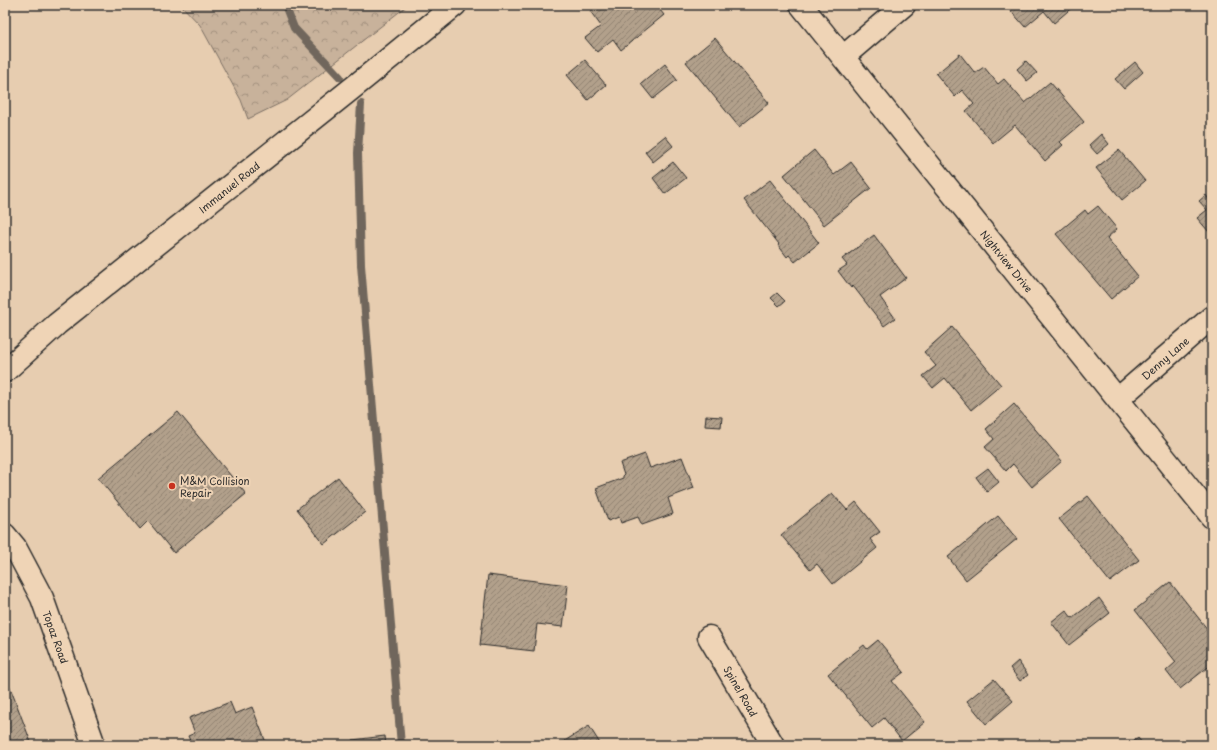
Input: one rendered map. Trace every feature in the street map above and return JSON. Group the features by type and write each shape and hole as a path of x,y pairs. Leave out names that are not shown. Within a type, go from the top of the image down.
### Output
{"street":[{"name":"Immanuel Road","path":"5,371 57,324 366,78 455,5"},
{"name":"Nightview Drive","path":"801,5 1212,517"},
{"path":"843,57 904,5"},
{"name":"Denny Lane","path":"1118,399 1212,316"},
{"name":"Topaz Road","path":"5,535 15,547 42,598 94,745"},
{"name":"Spinel Road","path":"709,637 773,745"}],"green space":[{"path":"181,5 408,5 287,100 248,119 241,100 200,25"}],"building":[{"path":"598,5 656,5 664,15 621,50 613,39 597,52 585,38 601,26 590,11"},
{"path":"1006,5 1075,5 1054,23 1044,11 1025,27"},
{"path":"715,38 769,103 739,127 686,62"},
{"path":"960,54 975,73 984,67 998,84 1004,79 1025,103 1050,82 1084,122 1060,142 1063,145 1045,161 1015,125 993,143 966,111 974,104 962,90 955,97 936,74"},
{"path":"585,60 606,85 588,100 567,75"},
{"path":"1026,61 1037,73 1027,81 1017,69"},
{"path":"1135,62 1143,72 1124,89 1115,79"},
{"path":"665,64 677,80 653,99 641,84"},
{"path":"1101,134 1109,144 1097,154 1089,145"},
{"path":"665,136 673,146 653,162 645,152"},
{"path":"814,150 834,175 851,162 871,188 824,225 784,175"},
{"path":"1119,150 1145,181 1122,200 1096,168"},
{"path":"673,162 686,178 665,194 653,178"},
{"path":"770,180 819,243 795,262 789,255 787,257 778,245 779,244 744,200"},
{"path":"1206,195 1212,204 1212,230 1209,232 1197,218 1207,210 1199,201"},
{"path":"1098,206 1117,229 1107,238 1138,276 1111,299 1056,234 1085,210 1088,214"},
{"path":"874,235 906,278 880,297 895,318 884,326 853,286 851,288 838,271 847,265 842,259"},
{"path":"777,293 785,301 779,306 771,298"},
{"path":"952,327 1001,385 971,410 945,378 933,388 923,376 936,366 924,352"},
{"path":"1014,404 1062,461 1032,487 1013,464 1006,471 985,447 994,439 986,429"},
{"name":"M&M Collision Repair","path":"178,412 246,494 174,553 148,521 140,529 98,478"},
{"path":"706,416 722,417 721,427 705,426"},
{"path":"645,454 650,468 682,457 694,488 668,498 673,514 642,525 638,517 621,523 619,517 608,521 596,488 623,478 624,475 620,463"},
{"path":"988,468 999,482 987,492 976,477"},
{"path":"338,477 365,512 324,544 297,509"},
{"path":"832,493 847,510 856,502 880,532 870,539 877,548 833,584 817,564 810,570 781,535"},
{"path":"1088,496 1139,560 1110,582 1059,519"},
{"path":"998,516 1017,539 966,580 948,557"},
{"path":"488,575 568,585 563,627 537,624 534,651 480,645"},
{"path":"1170,582 1212,635 1212,664 1180,689 1166,671 1176,662 1135,610"},
{"path":"1099,598 1110,613 1069,645 1051,622 1066,610 1072,618"},
{"path":"878,640 904,672 892,681 925,722 902,741 884,718 872,728 828,674 864,645 867,649"},
{"path":"1018,661 1028,675 1020,681 1010,668"},
{"path":"5,674 32,745 5,745"},
{"path":"994,679 1013,701 986,724 967,701"},
{"path":"230,702 235,714 252,707 267,745 192,745 188,736 195,733 189,718"},
{"path":"589,726 601,745 558,745"},
{"path":"385,736 386,745 353,745 352,740"},
{"path":"1138,738 1144,745 1129,745"}],"waterway":[{"path":"285,5 294,28 340,77"},
{"path":"361,104 358,153 361,265 401,745"}],"place":[{"name":"M&M Collision Repair","path":"172,486"}]}
